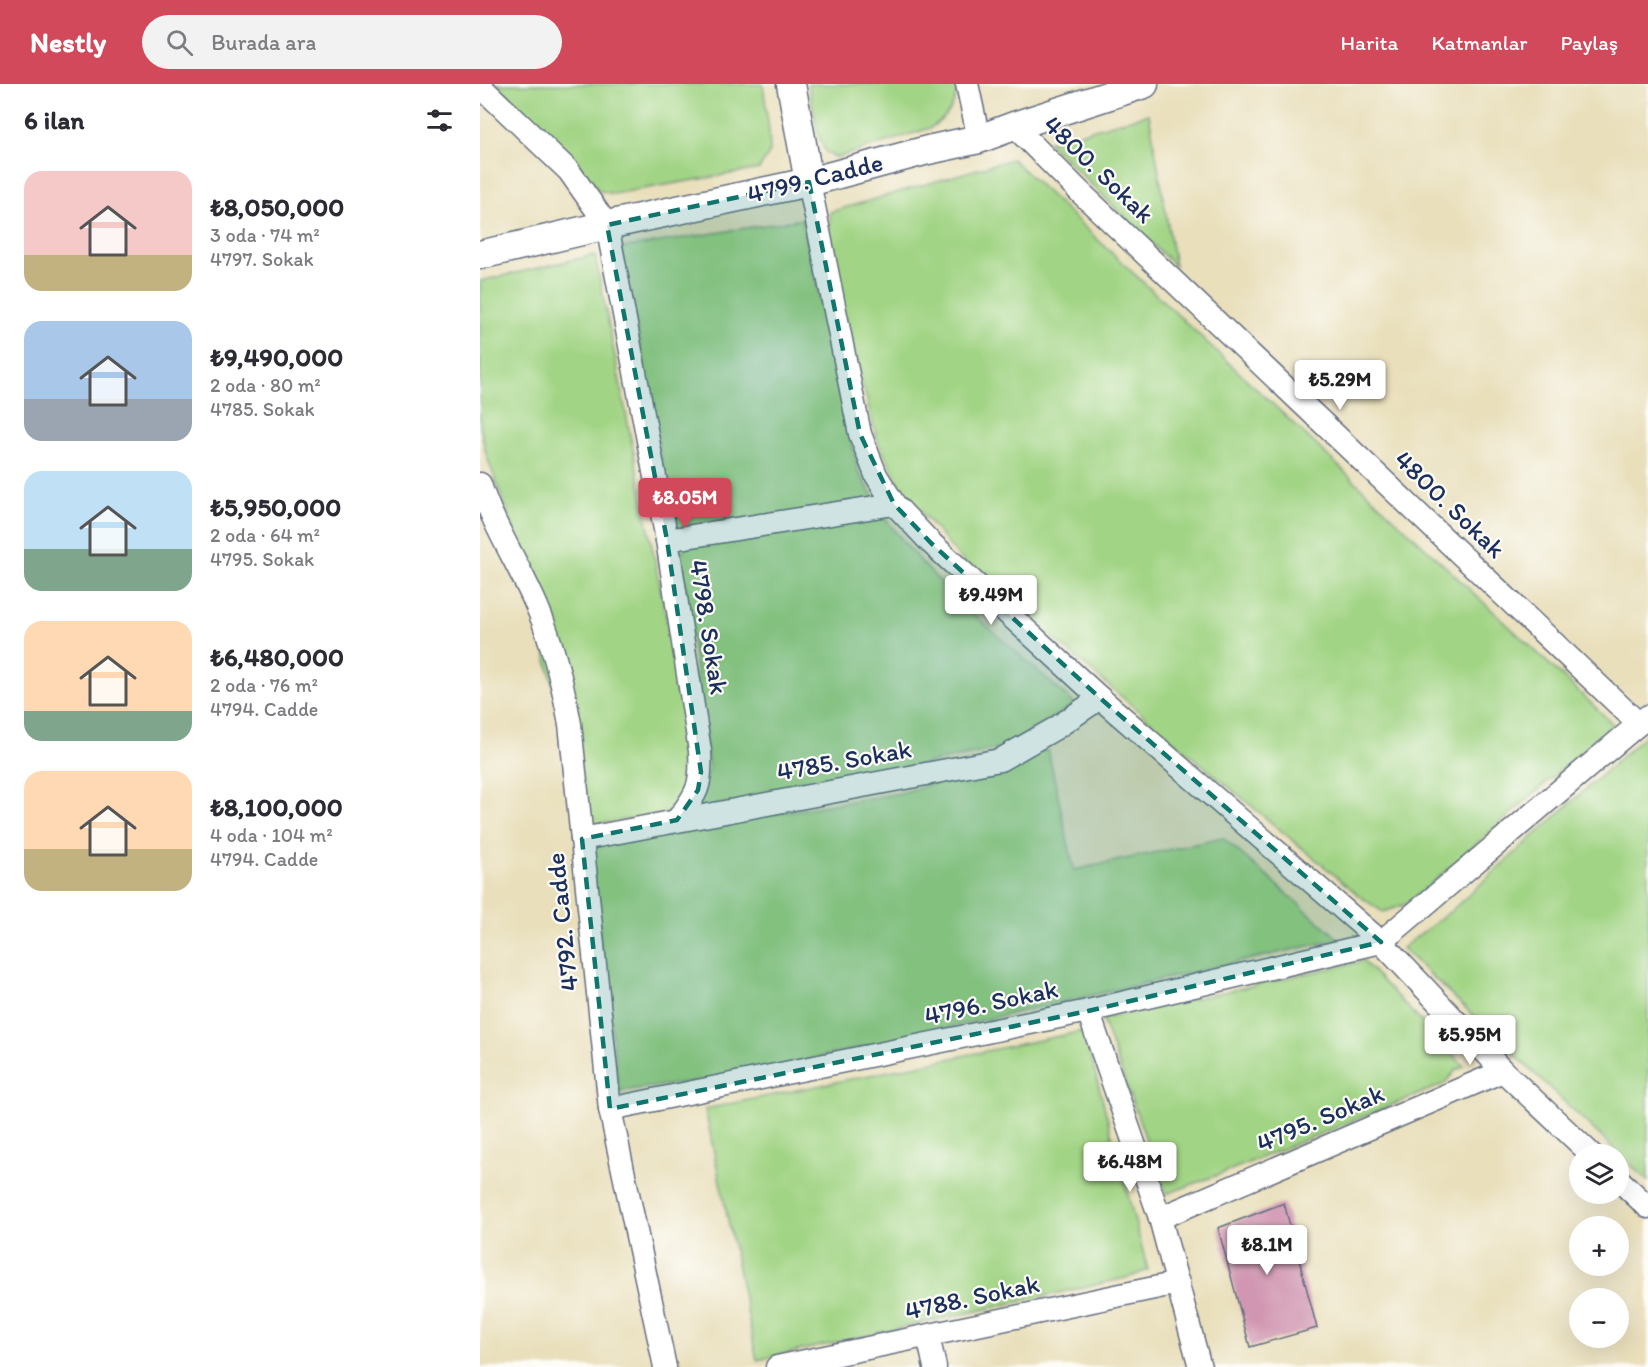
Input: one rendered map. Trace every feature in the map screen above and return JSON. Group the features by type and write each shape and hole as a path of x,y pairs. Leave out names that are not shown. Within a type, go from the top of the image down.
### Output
{"street":[{"path":"791,84 808,182 860,434 876,475 894,504 931,543 1100,699 1382,942 1503,1071 1580,1144"},
{"path":"967,84 979,140"},
{"name":"4799. Cadde","path":"480,255 606,225 808,182 928,150 979,140 1014,126 1144,84"},
{"path":"480,86 569,171 606,225"},
{"name":"4800. Sokak","path":"1014,126 1078,191 1644,720"},
{"name":"4798. Sokak","path":"606,225 667,540 700,751 701,772 698,790 677,820"},
{"name":"4792. Cadde","path":"480,484 488,508 537,608 561,678 570,724 610,1108 665,1367"},
{"path":"667,540 894,504"},
{"name":"4785. Sokak","path":"582,839 1000,760 1056,728 1100,699"},
{"path":"1382,942 1644,720"},
{"name":"4796. Sokak","path":"610,1108 1088,1011 1382,942"},
{"path":"1088,1011 1160,1218 1200,1367"},
{"name":"4795. Sokak","path":"1160,1218 1503,1071"},
{"path":"1629,1189 1648,1207"},
{"name":"4788. Sokak","path":"777,1367 1178,1284"},
{"path":"928,1335 934,1367"}],"highlighted area":[{"path":"809,182 860,434 894,504 931,543 1100,698 1381,942 1088,1011 610,1109 582,839 677,820 698,790 701,772 667,540 607,225"}],"green space":[{"path":"496,84 763,84 770,152 759,169 613,194 598,190 575,160"},
{"path":"808,84 959,84 950,110 930,128 836,158 825,151 818,134"},
{"path":"1149,114 1175,266 1048,142"},
{"path":"1012,159 1613,724 1409,903 1383,912 1362,898 1158,728 959,557 903,490 878,442 830,262 830,212"},
{"path":"802,219 858,471 876,501 674,530 622,248"},
{"path":"595,255 695,765 689,791 669,813 585,826 522,551 487,457 480,428 480,281"},
{"path":"880,511 923,564 947,589 1075,704 1002,748 698,810 709,769 681,553 689,542"},
{"path":"1648,733 1648,1181 1629,1163 1629,1144 1609,1144 1402,948 1452,910"},
{"path":"1048,750 1074,870 1223,838 1339,939 732,1077 619,1091 589,844 901,793"},
{"path":"1363,961 1464,1066 1455,1071 1444,1084 1166,1194 1102,1019"},
{"path":"1084,1031 1148,1270 1130,1277 757,1360 705,1109"}],"building":[{"path":"1284,1203 1317,1328 1250,1347 1218,1228"}]}
